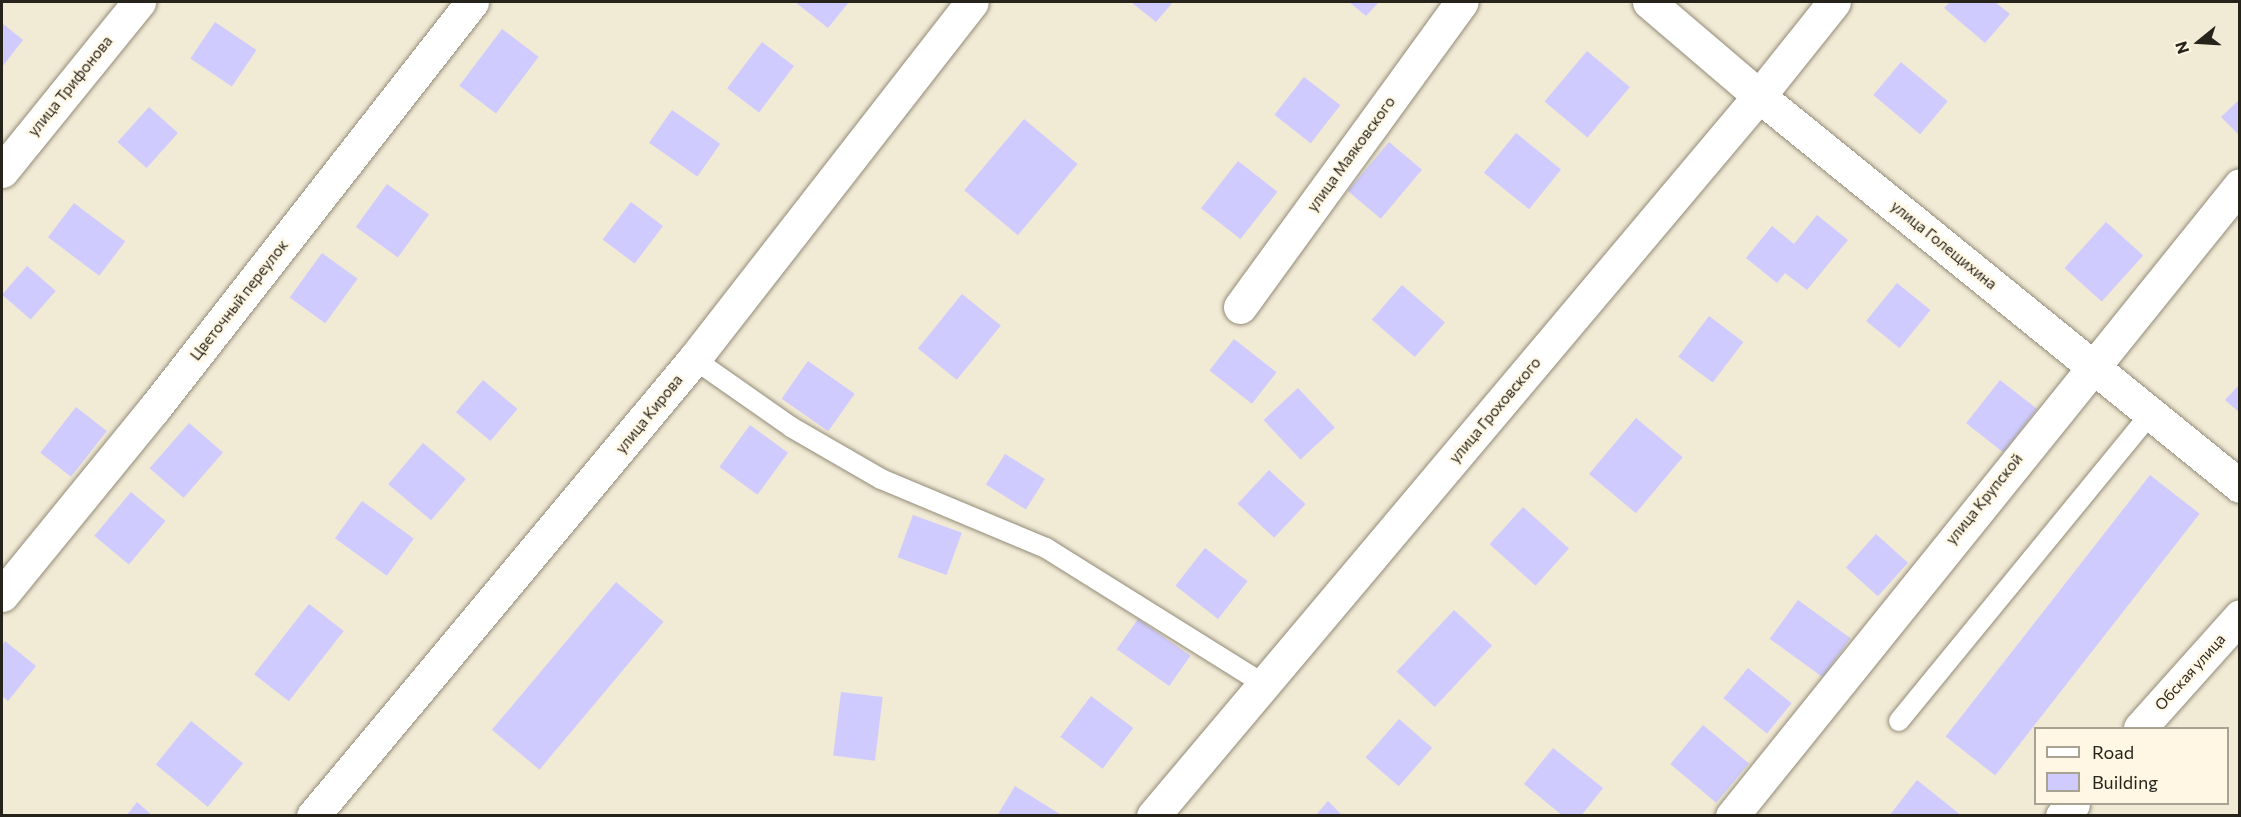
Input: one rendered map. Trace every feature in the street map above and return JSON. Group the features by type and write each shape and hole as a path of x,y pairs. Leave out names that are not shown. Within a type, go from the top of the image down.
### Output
{"street":[{"name":"улица Трифонова","path":"2,171 139,2"},
{"name":"Цветочный переулок","path":"2,595 153,410 472,2"},
{"name":"улица Кирова","path":"313,816 694,359 972,2"},
{"name":"улица Маяковского","path":"1240,307 1462,2"},
{"name":"улица Голещихина","path":"1649,2 1759,96 2240,486"},
{"name":"улица Гроховского","path":"1153,816 1759,96 1834,2"},
{"name":"улица Крупской","path":"1732,816 2092,364 2240,184"},
{"name":"Обская улица","path":"2142,727 2240,616"}],"lane":[{"path":"694,359 791,428 881,479 1046,548 1264,684"},
{"path":"1899,721 2151,413"}],"building":[{"path":"795,2 849,2 828,28"},
{"path":"1131,2 1173,2 1156,22"},
{"path":"1349,2 1379,2 1366,16"},
{"path":"1950,2 1995,2 2010,14 1985,43 1944,8"},
{"path":"215,22 256,50 232,86 190,58"},
{"path":"2,23 23,40 2,67"},
{"path":"502,29 539,57 496,113 459,86"},
{"path":"762,42 794,66 759,112 727,88"},
{"path":"1587,51 1630,87 1587,138 1545,102"},
{"path":"1901,62 1948,101 1920,134 1873,95"},
{"path":"1304,77 1340,105 1311,143 1274,115"},
{"path":"2240,99 2240,136 2221,117"},
{"path":"149,107 178,133 147,168 118,142"},
{"path":"672,110 720,144 697,177 649,143"},
{"path":"1024,119 1078,164 1018,235 964,190"},
{"path":"1516,133 1561,170 1529,209 1484,173"},
{"path":"1389,142 1422,170 1381,219 1348,191"},
{"path":"1238,161 1277,192 1240,239 1201,208"},
{"path":"387,184 429,215 398,257 356,227"},
{"path":"631,202 663,226 635,264 603,240"},
{"path":"74,203 125,242 99,276 48,237"},
{"path":"1817,215 1848,240 1807,290 1785,273 1777,283 1746,258 1772,226 1794,244"},
{"path":"2106,222 2143,255 2102,302 2065,268"},
{"path":"322,253 358,279 325,323 290,297"},
{"path":"27,266 56,291 31,320 2,295"},
{"path":"1897,283 1930,310 1900,348 1866,321"},
{"path":"1402,285 1445,322 1415,357 1372,320"},
{"path":"962,294 1001,325 957,380 918,348"},
{"path":"1709,316 1743,342 1713,383 1678,357"},
{"path":"1234,339 1277,372 1252,404 1209,371"},
{"path":"808,361 855,394 828,431 782,399"},
{"path":"483,380 517,409 490,441 456,412"},
{"path":"2000,380 2037,409 2003,452 1966,423"},
{"path":"2240,384 2240,413 2225,400"},
{"path":"1298,388 1335,427 1300,460 1264,420"},
{"path":"76,407 107,431 71,477 40,453"},
{"path":"1636,418 1683,457 1636,513 1589,474"},
{"path":"189,423 223,453 184,498 150,468"},
{"path":"750,425 788,453 757,495 719,467"},
{"path":"423,443 466,479 431,520 388,484"},
{"path":"1005,454 1045,479 1026,509 986,485"},
{"path":"1269,470 1306,504 1274,538 1238,504"},
{"path":"2150,475 2200,514 1995,775 1946,737"},
{"path":"131,492 165,521 129,565 94,536"},
{"path":"362,501 414,539 387,576 335,538"},
{"path":"1523,507 1569,548 1536,586 1490,544"},
{"path":"913,515 962,533 946,575 898,557"},
{"path":"1876,534 1908,563 1878,596 1846,567"},
{"path":"1205,548 1248,581 1218,619 1175,586"},
{"path":"616,582 663,622 539,770 492,730"},
{"path":"1798,600 1851,638 1822,677 1770,639"},
{"path":"309,604 344,631 289,701 254,674"},
{"path":"1454,610 1492,645 1435,707 1397,671"},
{"path":"1138,619 1190,656 1169,686 1117,649"},
{"path":"5,641 36,666 8,701 2,696 2,646"},
{"path":"1748,668 1792,703 1767,734 1723,698"},
{"path":"841,692 883,697 875,761 833,756"},
{"path":"1091,696 1133,728 1103,769 1060,737"},
{"path":"1399,719 1432,748 1399,786 1366,757"},
{"path":"191,721 243,763 208,807 156,765"},
{"path":"1703,725 1749,764 1716,803 1670,764"},
{"path":"1553,748 1603,788 1581,816 1563,816 1524,784"},
{"path":"1917,780 1962,816 1889,816"},
{"path":"1015,786 1063,816 997,816"},
{"path":"1328,801 1343,816 1315,816"},
{"path":"137,802 153,816 126,816"}]}
